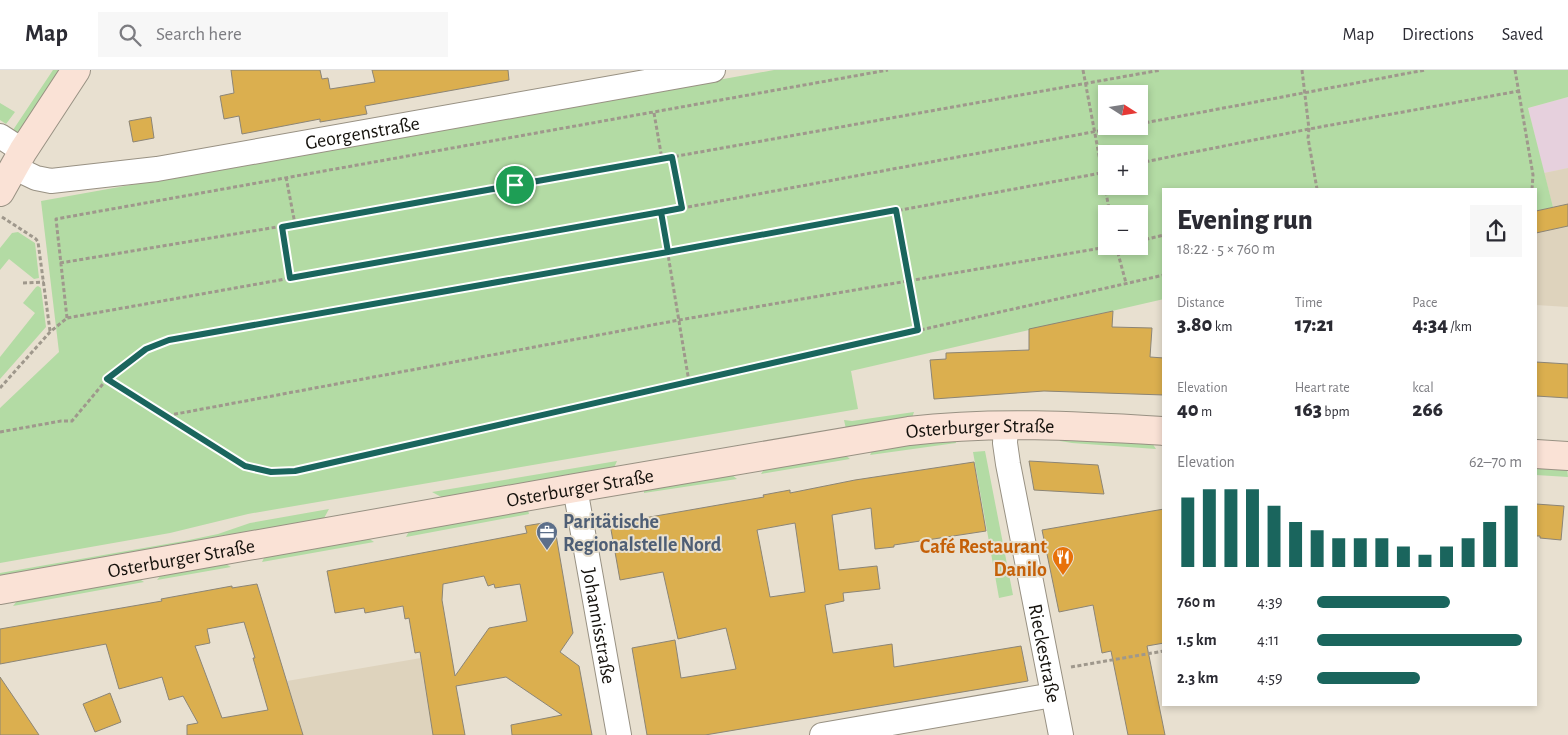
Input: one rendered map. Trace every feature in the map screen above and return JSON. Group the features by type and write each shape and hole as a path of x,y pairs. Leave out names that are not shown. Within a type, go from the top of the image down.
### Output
{"street":[{"path":"0,192 18,159 76,70"},
{"name":"Georgenstraße","path":"0,136 36,178 51,181 157,169 713,70"},
{"name":"Osterburger Straße","path":"0,590 574,488 909,431 964,426 1041,424 1162,431"},
{"name":"Rieckestraße","path":"1006,425 1005,443 1008,464 1061,735"},
{"path":"1537,454 1568,456"},
{"name":"Johannisstraße","path":"574,488 619,735"},
{"path":"822,735 1053,695"}],"path":[{"path":"67,318 56,218 888,70"},
{"path":"1082,70 1098,152"},
{"path":"60,263 282,227 1161,70"},
{"path":"1302,70 1309,129 1308,138 1317,188"},
{"path":"1148,122 1425,70"},
{"path":"1515,70 1533,175 1532,188"},
{"path":"1148,161 1519,90"},
{"path":"654,113 662,159"},
{"path":"0,388 50,332 67,318 1098,131"},
{"path":"672,157 682,208"},
{"path":"0,432 61,421 72,421 107,379 146,349 169,340 1098,174"},
{"path":"286,177 295,224"},
{"path":"896,210 918,330"},
{"path":"661,212 689,382"},
{"path":"0,216 38,242 50,332"},
{"path":"282,227 290,278"},
{"path":"1148,238 1162,235"},
{"path":"165,416 679,320 1098,249"},
{"path":"1118,255 1126,283"},
{"path":"107,379 245,466 271,472 295,471 1162,275"},
{"path":"23,283 44,282"},
{"path":"1048,671 1162,651"}],"shaded area":[{"path":"1568,97 1568,168 1544,173 1528,108"},
{"path":"1568,168 1568,307 1537,305 1537,211 1553,207 1544,173"},
{"path":"450,653 465,735 303,735 287,681"}],"green space":[{"path":"53,70 62,70 19,133 13,130"},
{"path":"774,70 1568,70 1568,97 1528,108 1553,207 1537,211 1537,188 1162,188 1162,299 851,371 858,409 248,514 170,533 0,563 0,408 59,352 41,201"},
{"path":"0,103 15,112 6,124 0,120"},
{"path":"18,232 35,243 39,278 34,279 9,259 0,270 0,248 12,233"},
{"path":"38,286 41,288 46,327 0,379 0,357 35,313 23,303"},
{"path":"914,412 912,418 846,429 844,420 852,421"},
{"path":"1058,437 1152,443 1156,449 1072,443 1060,441"},
{"path":"955,438 956,443 870,455 873,449"},
{"path":"985,451 1013,595 999,598 973,452"},
{"path":"844,454 850,459 761,474 765,468"},
{"path":"617,461 613,470 445,499 432,492"},
{"path":"1537,467 1567,468 1568,477 1537,475"},
{"path":"732,475 737,479 644,493 644,490"},
{"path":"329,509 323,520 0,577 0,573 184,541 218,534 250,523"},
{"path":"528,510 529,514 406,537 409,531"},
{"path":"368,538 374,542 262,562 265,556"},
{"path":"224,563 231,567 157,580 161,575"},
{"path":"138,578 144,582 13,606 17,601"}],"building":[{"path":"231,70 320,70 322,79 328,78 330,89 375,82 372,70 508,70 509,80 365,106 367,114 320,122 320,119 242,134 239,116 224,119 220,96 234,93"},
{"path":"151,117 154,138 133,142 129,121"},
{"path":"1568,204 1568,226 1537,233 1537,211"},
{"path":"1113,311 1112,327 1152,328 1150,357 1162,358 1162,395 1044,391 934,399 930,360 946,359 946,353 1029,350 1029,329"},
{"path":"1537,362 1568,364 1568,398 1537,396"},
{"path":"1029,461 1098,465 1104,494 1034,490"},
{"path":"974,462 986,531 875,549 871,508 832,515 839,570 877,566 880,589 843,593 844,601 825,605 833,653 892,644 894,667 1021,646 1028,681 705,735 647,735 632,648 675,640 681,678 736,669 726,628 678,639 663,572 620,580 610,524 764,497 763,495 790,490 790,493 855,480","holes":["795,523 805,592 770,597 757,530"]},
{"path":"1537,504 1564,506 1561,540 1540,538 1540,536 1537,536"},
{"path":"1162,509 1162,643 1147,646 1165,735 1128,735 1111,651 1102,653 1093,605 1059,612 1042,530"},
{"path":"549,522 550,530 555,529 573,633 560,652 579,666 592,735 512,735 511,725 562,715 506,677 456,686 465,735 433,735 420,652 415,653 409,618 405,619 403,606 365,613 364,608 335,613 327,571 527,533 525,526","holes":["484,576 488,586 494,584 495,588 520,584 527,621 489,628 455,676 442,600 443,584"]},
{"path":"257,584 303,735 187,735 187,725 198,723 183,696 169,700 162,677 119,689 106,644 0,664 0,629 162,601 161,599 232,586 232,588","holes":["244,622 255,658 253,658 268,710 222,718 195,646 210,643 207,629"]},
{"path":"0,677 17,702 39,735 0,735"},
{"path":"110,693 121,722 95,732 83,704"}],"place":[{"name":"Paritätische Regionalstelle Nord","path":"547,551"},
{"name":"Café Restaurant Danilo","path":"1063,576"}],"route":[{"path":"515,185 282,227 290,278 661,212 665,232 668,252 896,210 918,330 295,471 271,472 245,466 107,379 146,349 169,340 668,252 661,212 682,208 672,157 515,185"}]}
